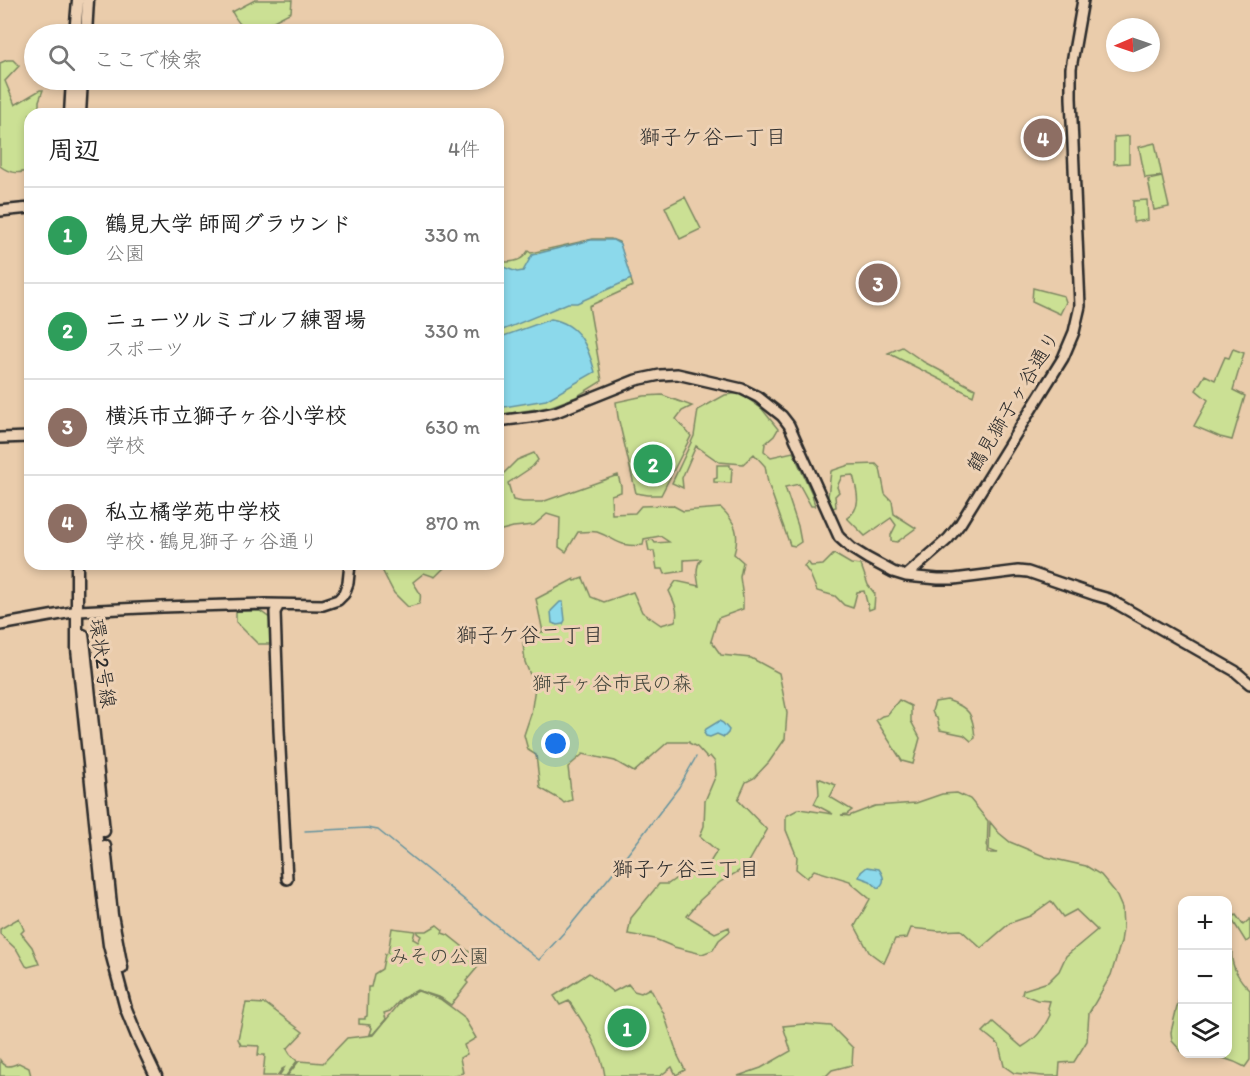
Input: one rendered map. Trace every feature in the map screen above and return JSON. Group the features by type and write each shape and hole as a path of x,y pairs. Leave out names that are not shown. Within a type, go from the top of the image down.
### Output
{"main road":[{"path":"76,24 78,0"},
{"path":"87,24 88,0"},
{"path":"70,108 71,90"},
{"path":"80,108 81,90"},
{"path":"77,570 78,611"},
{"name":"環状2号線","path":"78,611 77,650 109,945 126,1009 136,1036 156,1076"},
{"name":"環状2号線","path":"78,611 85,649 117,942 130,1000 164,1076"}],"street":[{"name":"鶴見獅子ヶ谷通り","path":"906,576 948,539 960,524 1063,358 1074,332 1080,306 1071,68 1083,0"},
{"path":"0,211 24,209"},
{"path":"504,420 555,412 636,380 660,375 677,374 742,389 758,397 782,416 789,425 838,537 867,558 893,572 906,576 938,579 954,579 1008,571 1028,572 1109,600 1235,671 1250,684"},
{"path":"0,438 24,437"},
{"path":"0,625 78,611 162,607 323,605 338,600 344,594 349,570"},
{"path":"279,605 275,612 287,879"}],"green space":[{"path":"255,0 292,0 291,12 268,24 240,24 232,12"},
{"path":"13,60 19,66 5,81 15,105 43,90 39,108 24,108 24,172 18,173 0,166 0,63"},
{"path":"1129,136 1129,163 1114,164 1114,137"},
{"path":"1155,143 1162,176 1145,178 1139,147"},
{"path":"1162,177 1169,207 1154,210 1148,180"},
{"path":"685,197 701,229 680,239 665,207"},
{"path":"1147,200 1148,220 1133,222 1133,201"},
{"path":"593,239 611,239 619,242 633,286 589,306 602,381 576,397 549,407 504,414 504,262 515,261 528,251 531,253"},
{"path":"1033,288 1064,296 1066,302 1060,314 1032,301"},
{"path":"902,347 924,362 975,389 973,396 888,353"},
{"path":"1233,349 1244,353 1233,390 1245,396 1232,440 1194,426 1208,400 1196,390 1205,375 1215,380 1225,357 1229,358"},
{"path":"740,393 762,409 778,429 765,444 764,451 771,457 793,452 812,494 815,506 811,506 799,484 785,487 801,542 795,546 790,545 768,483 765,466 754,454 743,464 719,462 696,446 682,478 683,488 672,483 694,436 698,410 725,395"},
{"path":"662,395 692,406 682,411 676,419 691,436 661,495 636,493 616,402"},
{"name":"獅子ヶ谷市民の森","path":"534,453 538,460 532,467 508,483 513,500 542,502 618,475 621,492 611,495 612,514 635,513 641,506 672,505 683,511 721,508 733,523 737,540 734,554 743,562 740,577 743,609 718,618 711,641 721,655 751,658 779,673 787,713 785,739 769,762 754,778 746,782 738,800 767,830 746,867 720,882 700,900 687,916 715,933 729,927 730,931 719,940 713,950 702,954 674,947 655,939 628,934 631,918 659,884 668,884 678,877 704,872 717,851 700,836 704,826 705,801 716,775 715,762 710,756 707,758 689,742 668,742 634,772 615,761 583,754 568,767 572,800 564,803 540,788 536,755 528,750 524,735 531,714 535,687 525,662 523,643 526,633 543,632 536,599 574,579 575,581 583,578 591,597 604,602 633,592 642,612 661,625 675,621 676,610 669,591 676,581 699,586 697,569 701,559 684,560 684,571 665,574 663,569 657,569 654,551 649,551 647,541 669,542 660,536 644,539 643,545 635,546 618,542 597,532 578,532 566,552 559,547 560,518 547,514 534,525 504,529 504,473 517,460"},
{"path":"876,464 880,468 885,494 892,501 894,514 916,528 897,542 891,541 896,525 891,518 865,536 847,518 855,509 858,499 853,475 842,476 837,487 839,492 835,496 836,507 832,508 828,497 831,471 849,465"},
{"path":"717,465 730,465 732,468 731,483 714,482 717,478"},
{"path":"834,554 851,564 861,565 868,585 875,594 874,608 869,610 864,591 857,592 853,608 844,605 835,596 817,591 804,566 808,562 811,566 823,565"},
{"path":"382,570 442,570 435,577 424,573 413,582 419,592 419,604 408,607 394,593"},
{"path":"236,611 260,611 271,619 272,644 258,644 236,622"},
{"path":"899,700 911,706 911,721 920,738 913,764 902,761 876,720 887,715"},
{"path":"947,700 961,706 969,713 975,738 971,741 964,735 940,730 937,718 932,711 935,702"},
{"path":"818,778 836,785 830,797 852,810 841,815 849,816 875,806 916,803 942,794 957,793 970,799 988,821 987,853 997,853 989,850 990,822 1010,842 1046,857 1086,866 1101,875 1115,892 1122,908 1123,928 1111,975 1089,1013 1087,1041 1074,1062 1060,1063 1059,1076 1014,1073 1004,1066 999,1045 983,1032 993,1022 1022,1047 1035,1037 1042,1030 1050,1015 1048,1008 1050,1001 1037,1000 1022,994 1023,990 1048,982 1059,971 1066,956 1097,930 1076,910 1063,917 1051,901 1030,916 1010,923 981,948 961,930 939,931 911,928 907,938 895,939 884,963 869,952 855,926 870,899 850,881 814,870 807,878 796,869 797,857 786,830 786,816 799,809 833,814 814,804 819,794"},
{"path":"1236,915 1243,925 1250,919 1250,939 1246,942 1232,920"},
{"path":"19,918 24,930 21,933 32,947 39,964 26,966 17,950 0,934 0,929"},
{"name":"みその公園","path":"437,925 443,930 442,933 448,935 482,962 466,981 468,983 451,1005 441,998 417,990 384,1013 386,1019 373,1034 370,1034 372,1028 370,1025 359,1024 359,1019 365,1019 367,1016 368,987 371,987 374,974 382,969 385,954 388,953 392,928 415,931 413,939 418,942 421,936 417,931 427,931"},
{"path":"1232,962 1242,982 1250,990 1250,1060 1245,1067 1223,1058 1232,1058"},
{"path":"589,973 613,992 628,984 634,991 641,993 650,988 664,1014 685,1070 676,1075 672,1067 660,1076 605,1076 596,1047 580,1018 569,1001 560,1005 554,996"},
{"path":"418,991 440,999 463,1016 476,1038 464,1045 467,1054 460,1058 463,1073 450,1076 287,1076 299,1061 323,1063 347,1038 374,1035 403,999"},
{"path":"246,1003 266,1004 303,1032 287,1049 297,1061 286,1076 279,1076 284,1068 277,1076 263,1076 265,1055 258,1055 259,1046 241,1045 238,1039"},
{"path":"1178,1003 1178,1048 1172,1041 1171,1032"},
{"path":"804,1024 831,1026 853,1048 852,1065 832,1070 826,1076 738,1076 761,1068 791,1051 783,1026"},
{"path":"0,1060 7,1066 19,1063 29,1068 31,1076 0,1076"}],"water":[{"path":"591,240 613,240 620,244 631,279 577,303 568,303 504,330 504,267 517,272 523,271 532,255"},
{"path":"551,319 561,322 576,331 581,338 595,372 546,400 504,407 504,336"},
{"path":"563,602 565,620 563,624 557,625 552,623 551,611"},
{"path":"719,721 729,730 728,733 724,737 717,734 706,736 704,733 706,729"},
{"path":"867,867 879,869 881,872 883,882 878,888 870,881 859,877"}],"waterway":[{"path":"305,831 367,828 378,830 539,960 624,859 679,787 696,757"}],"place":[{"name":"私立橘学苑中学校","path":"1043,138"},
{"name":"横浜市立獅子ヶ谷小学校","path":"878,283"},
{"name":"ニューツルミゴルフ練習場","path":"653,464"},
{"name":"鶴見大学 師岡グラウンド","path":"627,1028"}],"district":[{"name":"獅子ケ谷一丁目","path":"713,137"},
{"name":"獅子ケ谷二丁目","path":"530,635"},
{"name":"獅子ケ谷三丁目","path":"686,869"}]}
